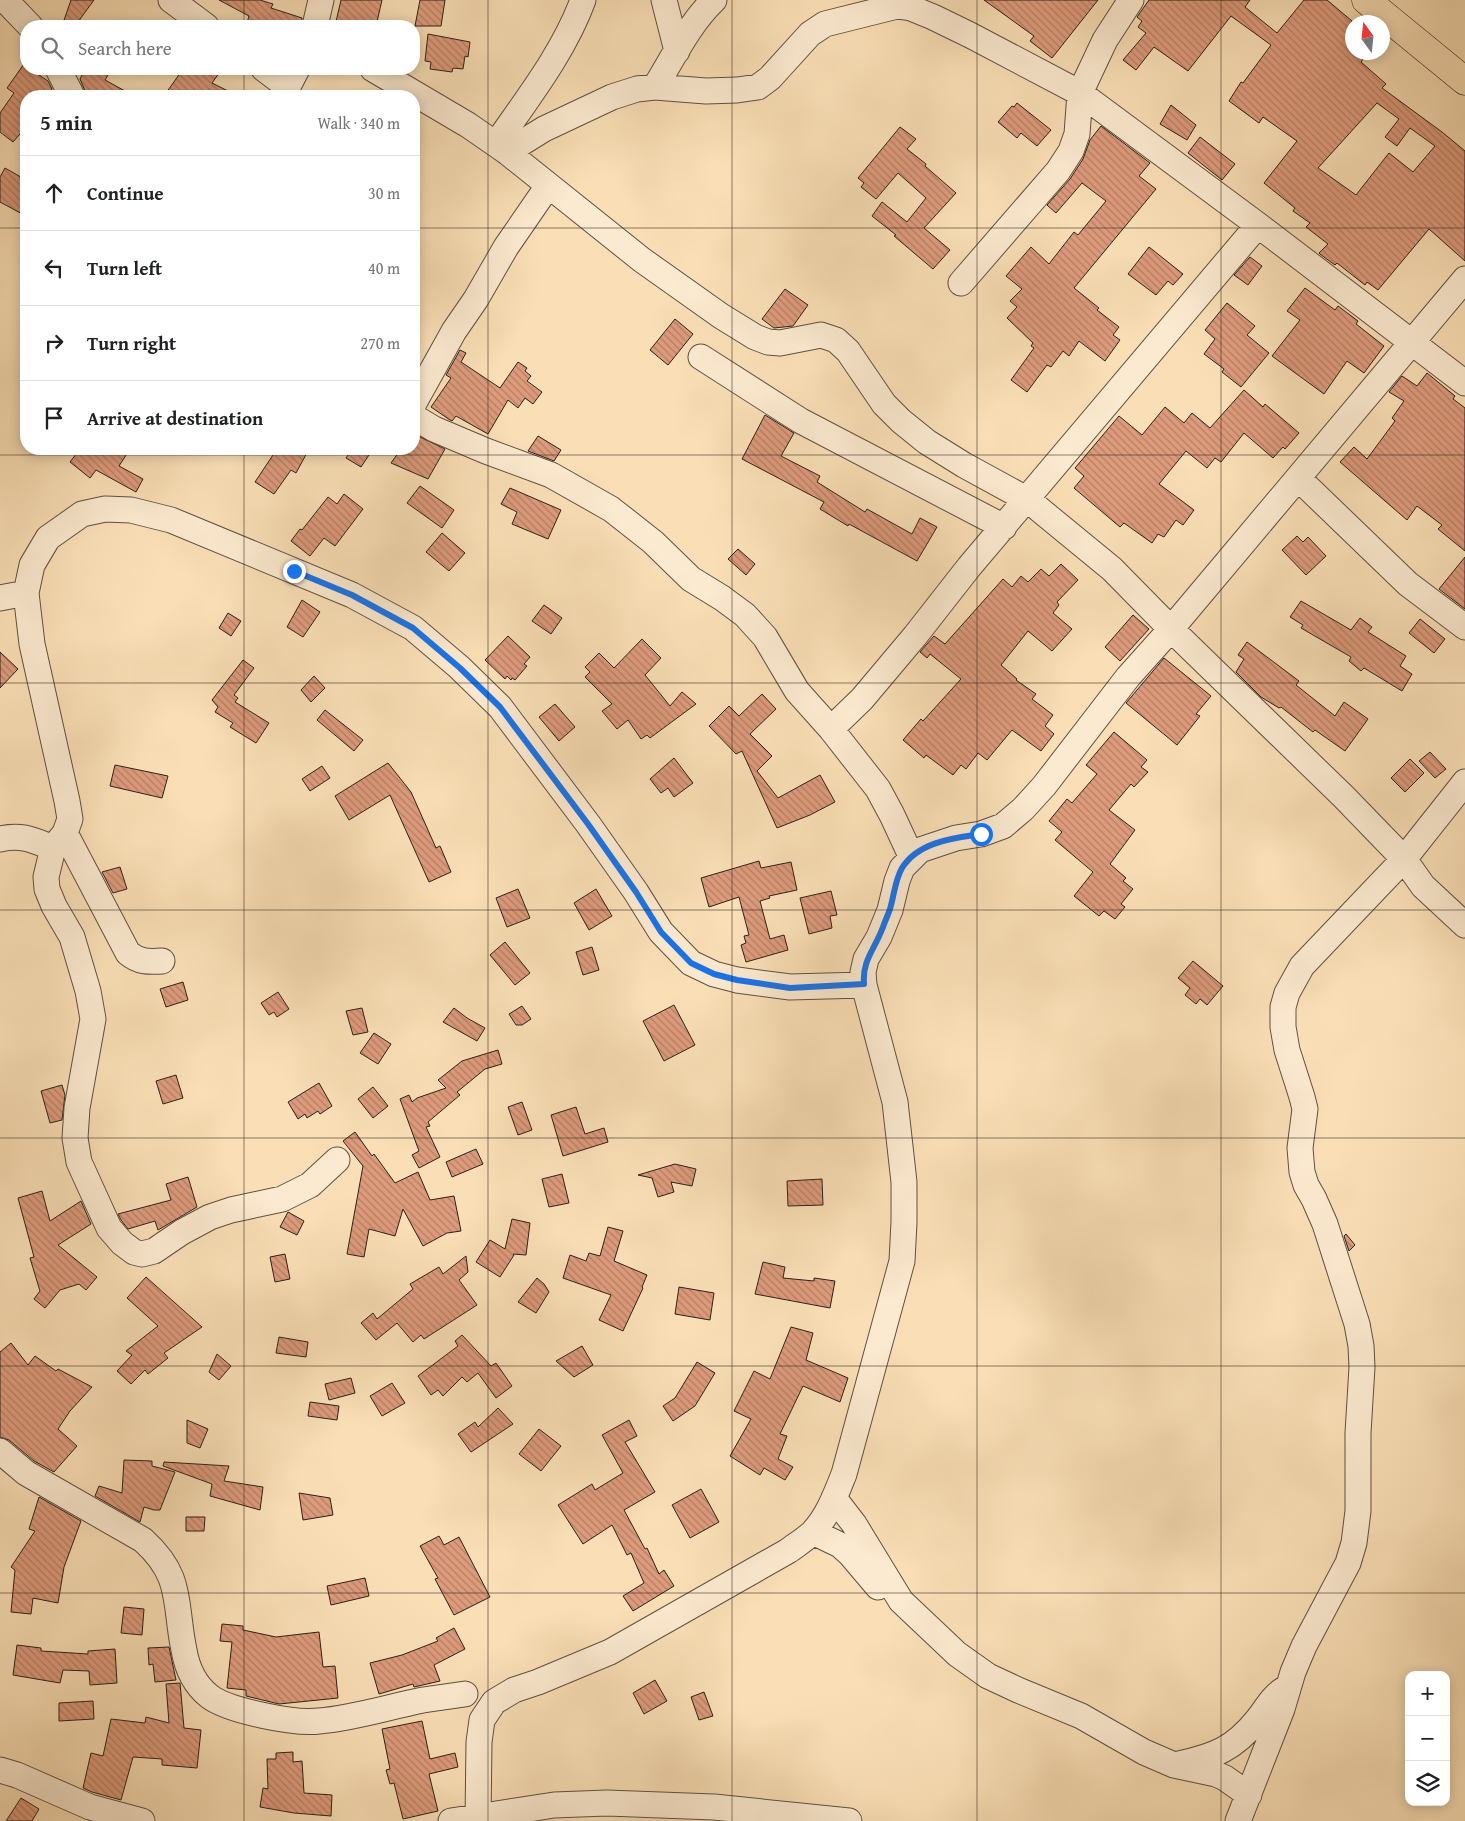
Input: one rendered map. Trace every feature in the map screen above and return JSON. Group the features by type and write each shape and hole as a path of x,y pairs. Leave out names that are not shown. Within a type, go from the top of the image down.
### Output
{"main road":[{"path":"1366,0 1465,81"}],"street":[{"path":"5,0 24,20"},
{"path":"171,0 198,20"},
{"path":"316,20 321,0"},
{"path":"501,148 552,62 576,18 583,0"},
{"path":"664,0 677,51"},
{"path":"655,87 704,9 714,0"},
{"path":"961,284 1058,171 1071,151 1079,121 1080,92 1105,40 1131,0"},
{"path":"501,148 604,100 636,89 655,87 706,91 758,87 770,78 810,34 825,24 833,10 895,3 933,17 1080,92 1465,383"},
{"path":"61,75 69,90"},
{"path":"274,75 289,84"},
{"path":"383,75 409,90"},
{"path":"420,96 468,124 642,260 721,316 755,337 768,342 780,343 821,335 836,340 848,351 884,404 901,421 928,442 964,465 1028,500 1112,569 1171,629 1300,753 1404,858 1423,886 1465,925"},
{"path":"420,392 454,331 476,299 506,247 548,186"},
{"path":"831,729 862,699 880,678 969,567 1028,500 1118,390 1258,225"},
{"path":"478,1818 479,1742 482,1720 494,1702 514,1690 547,1679 610,1652 788,1551 813,1532 823,1520 834,1498 844,1474 902,1260 904,1182 895,1102 864,984 863,972 866,959 879,937 890,910 902,868 920,850 931,845 981,834 1003,826 1023,810 1044,786 1128,677 1171,629 1465,279"},
{"path":"701,357 801,421 1004,527"},
{"path":"420,421 434,429 477,447 551,475 611,509 653,542 691,579 745,615 765,637 797,691 831,729 878,789 912,858"},
{"path":"1298,478 1408,584 1465,627"},
{"path":"337,1160 310,1184 282,1198 210,1217 182,1232 154,1251 142,1254 134,1252 122,1244 109,1228 79,1162 75,1138 77,1108 93,1019 88,991 72,937 54,906 47,889 46,877 59,841 70,820 32,644 26,593 32,565 48,538 82,514 105,509 131,510 171,520 352,595 413,628 460,668 500,707 588,824 636,892 661,932 691,963 714,974 737,980 790,988 864,984"},
{"path":"0,598 26,593"},
{"path":"1238,1821 1282,1709 1304,1646 1340,1580 1354,1543 1358,1511 1361,1346 1354,1315 1324,1224 1302,1172 1300,1148 1304,1108 1287,1050 1283,1027 1283,1008 1287,993 1302,966 1404,858 1465,782"},
{"path":"0,838 15,836 59,841"},
{"path":"59,841 128,953 137,960 146,962 162,961"},
{"path":"0,1451 26,1473 143,1540 157,1553 168,1568 177,1598 186,1664 196,1683 210,1697 239,1709 285,1719 317,1722 424,1700 465,1694"},
{"path":"834,1498 854,1524 901,1601"},
{"path":"813,1532 840,1545 850,1554 878,1588 901,1601 957,1654 988,1676 1080,1716 1144,1752 1174,1765 1216,1774 1225,1778 1249,1795"},
{"path":"1174,1765 1210,1755 1233,1745 1246,1733 1276,1695 1289,1686"},
{"path":"0,1770 17,1775 90,1814 142,1821"},
{"path":"451,1821 554,1805 645,1803 714,1807 849,1821"}],"building":[{"path":"71,0 94,0 79,20 64,20"},
{"path":"219,0 260,0 273,4 271,8 302,18 302,20 248,20 249,16"},
{"path":"341,0 382,0 377,20 336,20"},
{"path":"420,0 445,0 441,26 420,26 420,20 416,20"},
{"path":"984,0 1098,0 1052,58 1030,41 1034,36"},
{"path":"1149,0 1250,0 1245,7 1277,33 1304,0 1327,0 1345,15 1345,60 1362,60 1361,62 1386,84 1382,88 1465,151 1465,261 1429,229 1378,290 1367,282 1365,285 1337,263 1335,265 1320,254 1328,244 1306,227 1310,223 1293,211 1295,208 1264,183 1297,141 1263,117 1259,123 1229,101 1241,82 1243,83 1271,45 1231,16 1188,71 1154,47 1136,70 1123,60 1146,33 1138,27 1142,21 1137,17","holes":["1377,103 1399,119 1385,137 1397,146 1410,128 1435,146 1413,172 1389,153 1356,195 1318,168"]},
{"path":"428,34 470,42 468,57 465,56 463,69 453,68 452,72 430,69 431,62 425,61"},
{"path":"20,70 20,75 39,75 48,81 52,89 20,90 20,134 13,142 0,132 0,113 14,93 7,88"},
{"path":"82,75 108,75 105,80 123,90 85,90 80,79"},
{"path":"179,75 218,75 212,83 226,90 168,90"},
{"path":"1017,103 1051,130 1037,146 1021,133 1017,138 998,122"},
{"path":"1171,105 1196,125 1187,140 1160,124"},
{"path":"1101,126 1150,163 1139,176 1156,189 1074,288 1099,308 1097,310 1119,327 1113,335 1120,340 1105,361 1079,341 1069,356 1063,351 1051,367 1047,365 1027,392 1011,380 1034,348 1031,346 1033,343 1007,318 1017,307 1010,301 1022,289 1006,276 1031,247 1049,264 1074,232 1078,235 1106,201 1082,183 1056,213 1047,205 1070,179 1083,159 1090,140"},
{"path":"900,127 916,139 907,149 926,164 925,166 956,193 924,228 950,250 933,269 872,216 882,202 907,222 926,198 898,173 876,199 861,187 864,183 858,178"},
{"path":"1200,137 1235,164 1222,180 1188,153"},
{"path":"5,168 20,177 20,213 0,202 0,177"},
{"path":"1149,247 1183,274 1173,285 1168,281 1156,295 1128,274"},
{"path":"1250,257 1262,266 1248,285 1234,275"},
{"path":"1305,288 1335,310 1338,306 1358,321 1356,324 1384,346 1364,373 1347,361 1324,394 1272,356 1300,320 1287,311"},
{"path":"785,289 808,305 793,326 774,328 762,319"},
{"path":"1227,303 1255,326 1247,335 1269,353 1241,387 1222,372 1224,369 1204,354 1215,339 1205,330"},
{"path":"675,319 693,334 668,365 650,350"},
{"path":"460,350 466,353 461,362 500,388 518,362 527,368 525,371 531,376 527,381 542,392 533,404 525,398 518,408 508,400 488,434 456,416 452,421 450,420 431,407 451,378 446,375"},
{"path":"1427,373 1455,396 1453,399 1465,408 1465,551 1438,529 1442,525 1417,506 1407,520 1340,462 1354,447 1367,459 1395,421 1392,418 1404,401 1389,392 1402,376 1417,386"},
{"path":"1244,390 1263,407 1265,404 1299,433 1285,449 1283,447 1273,458 1244,433 1221,462 1215,458 1207,468 1186,451 1159,484 1194,510 1183,525 1176,520 1164,537 1158,534 1152,543 1124,523 1120,527 1074,488 1084,476 1075,468 1119,416 1142,435 1165,407 1184,423 1192,413 1210,428"},
{"path":"765,415 794,433 781,456 820,476 817,482 865,512 867,509 912,534 920,518 937,527 917,561 849,524 848,526 820,509 824,502 742,459"},
{"path":"538,436 561,450 554,461 528,451"},
{"path":"420,437 445,449 428,479 391,463 397,455 420,455"},
{"path":"75,455 126,455 119,466 143,479 136,492 96,470 90,478 70,462"},
{"path":"273,455 306,455 296,473 291,470 274,494 255,482"},
{"path":"348,455 369,455 361,467 346,458"},
{"path":"420,486 454,510 442,528 407,503"},
{"path":"510,488 561,510 548,539 512,524 517,512 501,504"},
{"path":"344,494 363,509 335,546 324,538 310,556 291,541 328,497 337,504"},
{"path":"442,533 465,553 449,571 426,552"},
{"path":"1297,536 1303,542 1308,537 1326,556 1306,575 1282,550"},
{"path":"738,549 755,564 746,575 728,559"},
{"path":"1465,557 1465,609 1439,589"},
{"path":"1061,564 1078,580 1057,602 1059,605 1053,613 1072,629 1052,651 1028,631 1001,665 1016,680 1036,694 1032,699 1053,715 1045,726 1054,734 1041,751 1012,730 987,760 978,753 966,769 961,765 953,775 926,755 924,758 903,740 961,679 930,654 927,658 920,652 934,636 945,644 1003,579 1012,587 1021,576 1028,582 1041,569 1049,576"},
{"path":"302,600 320,612 303,637 287,627"},
{"path":"1301,601 1351,630 1360,618 1372,627 1368,632 1406,656 1400,666 1412,674 1402,691 1364,668 1361,671 1349,661 1351,657 1301,628 1303,625 1290,617"},
{"path":"544,605 562,618 551,634 532,621"},
{"path":"228,613 241,621 231,636 219,628"},
{"path":"1133,615 1149,629 1120,661 1105,647"},
{"path":"1420,619 1445,639 1434,653 1409,633"},
{"path":"508,636 530,657 524,664 527,666 515,680 512,678 511,680 507,676 505,679 485,660"},
{"path":"642,639 661,658 645,675 670,706 682,692 696,704 650,738 647,735 641,739 628,720 617,729 602,711 612,704 585,677 590,672 585,667 599,653 614,668"},
{"path":"1247,642 1299,681 1296,685 1335,716 1344,702 1368,719 1345,751 1315,730 1313,732 1281,707 1279,708 1261,697 1236,672 1244,659 1238,655"},
{"path":"0,652 18,669 0,688"},
{"path":"1164,658 1211,696 1196,714 1200,716 1177,745 1126,703"},
{"path":"243,660 254,668 234,695 238,698 235,702 269,723 256,743 230,727 233,723 215,712 218,707 212,700"},
{"path":"314,676 325,688 311,702 301,690"},
{"path":"762,694 776,709 750,734 772,756 757,771 778,798 820,775 835,802 810,815 777,828 742,751 736,754 709,726 729,706 739,716"},
{"path":"555,704 575,727 559,741 539,717"},
{"path":"325,710 363,740 354,751 317,720"},
{"path":"1114,732 1147,760 1141,767 1148,772 1134,787 1131,784 1109,810 1135,830 1110,864 1126,878 1123,881 1133,889 1121,904 1125,907 1115,919 1104,911 1099,916 1074,896 1093,872 1055,840 1062,832 1049,821 1067,799 1072,803 1097,774 1086,765"},
{"path":"1430,752 1446,769 1435,778 1419,761"},
{"path":"674,758 693,783 674,797 668,788 661,793 650,779"},
{"path":"1410,759 1424,773 1405,792 1391,778"},
{"path":"388,763 411,792 436,848 440,846 451,872 429,882 390,795 349,820 335,796"},
{"path":"115,765 168,776 162,798 110,786"},
{"path":"322,766 330,778 310,791 302,779"},
{"path":"759,861 761,868 791,862 797,890 769,896 770,898 760,901 770,939 784,935 788,950 746,962 741,945 746,943 744,936 749,935 739,897 709,907 701,878"},
{"path":"120,867 127,889 113,893 102,872"},
{"path":"518,889 530,918 507,927 496,898"},
{"path":"596,889 612,916 589,930 574,903"},
{"path":"831,891 837,915 830,916 832,928 809,934 800,898"},
{"path":"505,942 530,973 515,985 490,955"},
{"path":"592,947 599,970 583,975 576,952"},
{"path":"1193,961 1223,986 1207,1005 1200,999 1196,1004 1185,995 1190,988 1178,978"},
{"path":"183,982 188,1000 166,1007 160,989"},
{"path":"278,992 289,1009 277,1017 274,1012 269,1015 261,1003"},
{"path":"674,1005 695,1045 664,1061 643,1021"},
{"path":"522,1006 531,1019 522,1025 516,1025 509,1014"},
{"path":"362,1008 368,1032 353,1035 346,1011"},
{"path":"454,1008 485,1028 477,1041 443,1022"},
{"path":"374,1033 391,1044 378,1064 360,1053"},
{"path":"498,1050 502,1064 485,1069 457,1092 460,1095 428,1122 430,1126 426,1127 440,1157 419,1168 412,1155 419,1151 400,1099 409,1095 412,1102 417,1098 446,1088 438,1080 462,1061"},
{"path":"176,1075 183,1098 163,1104 156,1081"},
{"path":"319,1083 332,1106 320,1114 318,1111 307,1118 305,1114 298,1119 288,1102"},
{"path":"62,1085 65,1095 62,1120 50,1123 41,1091"},
{"path":"373,1087 388,1106 373,1118 358,1099"},
{"path":"522,1102 532,1130 518,1135 508,1107"},
{"path":"576,1107 585,1134 604,1128 608,1142 563,1156 551,1115"},
{"path":"355,1132 395,1183 418,1172 430,1200 454,1196 461,1231 447,1233 423,1246 403,1209 395,1236 369,1229 364,1257 347,1254 363,1166 343,1141"},
{"path":"476,1149 483,1164 452,1177 446,1162"},
{"path":"675,1164 696,1169 692,1186 671,1182 674,1192 658,1197 652,1178 638,1175"},
{"path":"562,1174 569,1203 549,1207 542,1179"},
{"path":"188,1177 197,1207 158,1230 155,1221 128,1229 121,1220 118,1214 171,1200 166,1184"},
{"path":"822,1179 823,1205 788,1206 787,1181"},
{"path":"42,1191 50,1221 81,1201 91,1224 58,1245 97,1277 86,1290 79,1284 60,1290 45,1308 34,1299 40,1291 30,1258 34,1257 18,1198"},
{"path":"288,1212 304,1221 297,1235 280,1227"},
{"path":"512,1219 530,1223 526,1255 513,1254 500,1277 476,1262 490,1240 505,1249"},
{"path":"608,1227 623,1231 614,1261 647,1275 623,1331 599,1320 611,1295 563,1278 570,1255 586,1261 589,1253 600,1256"},
{"path":"1346,1234 1355,1245 1349,1251 1344,1236"},
{"path":"285,1254 290,1279 275,1282 270,1257"},
{"path":"466,1256 468,1272 459,1280 477,1305 424,1339 421,1335 413,1342 397,1323 376,1340 361,1323 373,1313 377,1319 413,1289 410,1284 439,1267 443,1274"},
{"path":"763,1262 785,1267 783,1278 814,1281 814,1278 835,1281 830,1308 755,1294"},
{"path":"146,1277 202,1327 164,1353 168,1358 148,1374 145,1370 131,1384 117,1371 132,1355 126,1351 158,1326 127,1298"},
{"path":"537,1278 549,1292 536,1313 518,1302"},
{"path":"679,1287 714,1293 710,1320 675,1314"},
{"path":"791,1327 813,1333 806,1360 848,1378 840,1402 803,1386 780,1434 787,1436 778,1459 793,1467 785,1480 764,1468 760,1475 730,1456 751,1419 734,1411 754,1371 770,1379"},
{"path":"462,1335 491,1366 496,1363 512,1386 496,1398 478,1373 467,1382 462,1377 443,1396 438,1390 431,1395 418,1376 458,1346 455,1341"},
{"path":"279,1337 308,1342 306,1357 276,1353"},
{"path":"11,1343 28,1365 35,1356 56,1371 58,1369 92,1387 70,1411 58,1429 77,1446 54,1472 34,1461 9,1440 0,1437 0,1352"},
{"path":"582,1346 593,1365 574,1377 556,1361"},
{"path":"217,1354 231,1366 219,1380 209,1372"},
{"path":"697,1362 715,1373 695,1406 673,1421 663,1406 675,1398"},
{"path":"351,1378 355,1393 329,1400 325,1384"},
{"path":"392,1383 405,1403 382,1416 370,1396"},
{"path":"310,1402 339,1406 337,1420 308,1416"},
{"path":"498,1408 513,1424 471,1452 458,1434 475,1422 478,1427"},
{"path":"187,1420 208,1429 200,1448 187,1443"},
{"path":"629,1420 637,1436 625,1442 655,1492 624,1510 645,1549 647,1548 659,1574 664,1570 674,1586 633,1611 623,1596 644,1583 631,1553 627,1555 612,1525 583,1544 558,1505 592,1484 595,1490 623,1473 602,1435"},
{"path":"539,1429 561,1446 541,1471 519,1454"},
{"path":"124,1460 152,1461 152,1466 175,1472 160,1510 144,1507 140,1522 95,1496 99,1486 122,1493"},
{"path":"164,1462 229,1466 224,1481 263,1487 260,1510 210,1496 212,1484 163,1466"},
{"path":"701,1489 719,1522 690,1538 672,1505"},
{"path":"299,1493 330,1498 333,1515 303,1520"},
{"path":"39,1497 81,1521 64,1567 58,1603 33,1598 31,1614 11,1612 15,1570 11,1567 35,1531 29,1529"},
{"path":"186,1517 205,1517 204,1531 186,1531"},
{"path":"439,1536 444,1545 459,1537 490,1597 454,1615 435,1579 438,1578 420,1546"},
{"path":"365,1578 369,1596 331,1605 327,1586"},
{"path":"124,1607 144,1609 142,1635 121,1633"},
{"path":"222,1624 243,1626 243,1630 276,1637 319,1632 323,1667 335,1666 338,1698 279,1704 246,1696 246,1690 227,1688 232,1642 220,1641"},
{"path":"454,1628 465,1649 434,1665 440,1681 414,1687 413,1684 379,1694 370,1663 402,1655 438,1641 436,1638"},
{"path":"17,1645 41,1648 41,1651 88,1654 88,1651 115,1649 117,1683 90,1685 89,1671 63,1670 60,1683 13,1675"},
{"path":"169,1647 176,1680 155,1682 153,1664 149,1665 148,1648"},
{"path":"655,1680 667,1701 644,1714 633,1693"},
{"path":"180,1683 184,1728 201,1730 197,1768 162,1765 162,1759 133,1757 121,1800 83,1788 91,1753 103,1756 111,1719 145,1723 146,1717 169,1723 166,1684"},
{"path":"704,1692 713,1716 699,1720 691,1697"},
{"path":"93,1701 94,1719 59,1721 59,1703"},
{"path":"422,1721 430,1759 455,1753 458,1767 429,1774 438,1811 403,1819 394,1783 390,1784 386,1770 390,1769 382,1729"},
{"path":"293,1752 293,1762 302,1761 304,1793 332,1795 331,1816 294,1813 260,1807 263,1788 268,1789 267,1759 276,1759 276,1753"},
{"path":"21,1798 39,1809 32,1821 6,1821"}],"route":[{"path":"294,571 352,595 413,628 460,668 500,707 543,763 636,892 661,932 691,963 714,974 737,980 790,988 864,984 863,972 866,959 879,937 890,910 902,868 920,850 931,845 981,834"}]}
